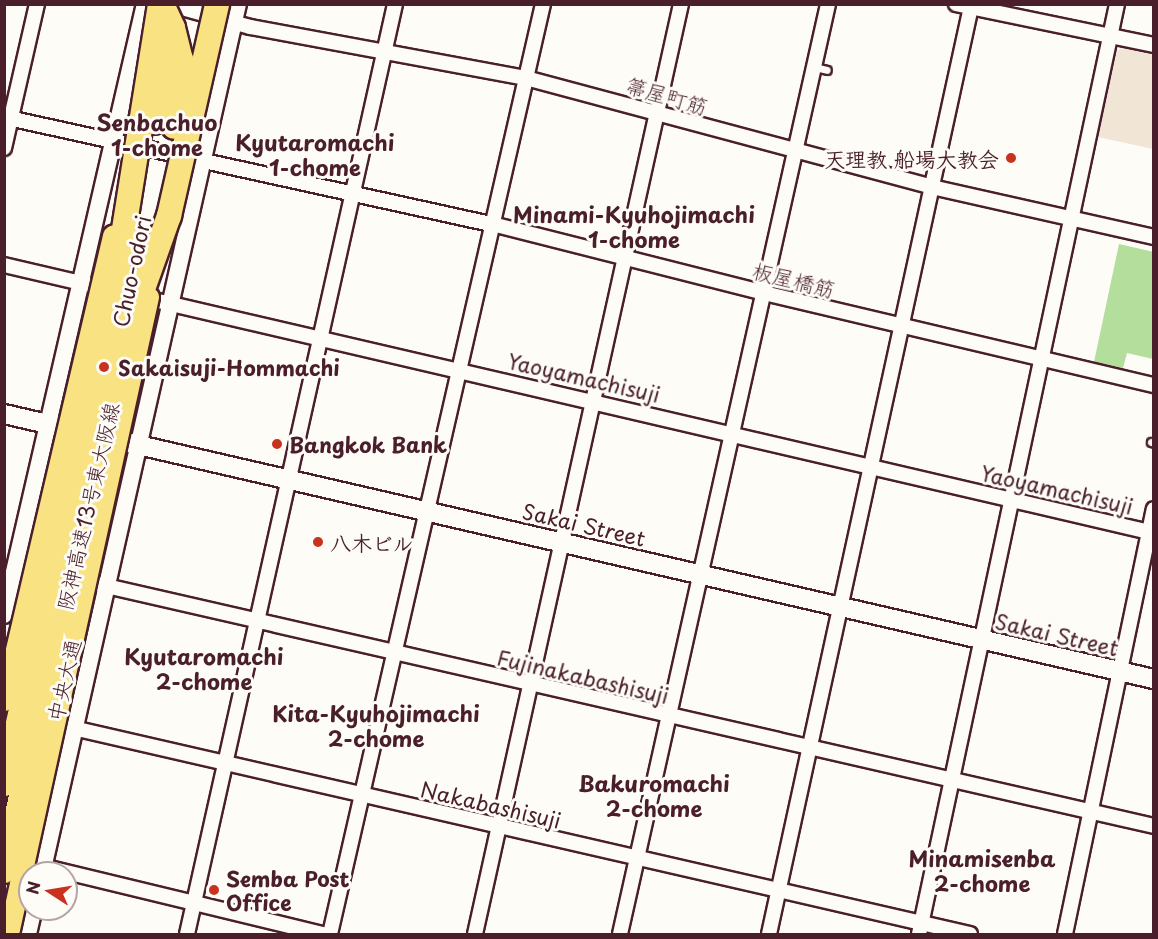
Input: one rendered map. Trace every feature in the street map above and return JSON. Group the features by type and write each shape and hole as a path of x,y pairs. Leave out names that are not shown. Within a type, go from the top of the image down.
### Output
{"highway":[{"path":"116,334 181,84 179,47 161,4"},
{"name":"阪神高速13号東大阪線","path":"4,871 116,334 143,92 161,4"},
{"path":"116,334 180,4"},
{"name":"阪神高速13号東大阪線","path":"4,783 116,334 169,216 226,9"}],"main road":[{"name":"Chuo-odori","path":"4,701 59,458 169,4"},
{"name":"Chuo-odori","path":"9,934 226,9"},
{"name":"Sakai Street","path":"4,414 1154,679"}],"street":[{"path":"4,148 8,118 37,4"},
{"path":"4,615 10,564 48,424 145,4"},
{"name":"箒屋町筋","path":"169,4 226,9 385,52 526,78 932,187 1154,237"},
{"path":"187,934 395,4"},
{"path":"330,934 543,4"},
{"path":"475,934 627,258 681,4"},
{"path":"620,934 796,152 820,69 828,4"},
{"path":"956,4 1154,45"},
{"path":"769,934 971,7"},
{"name":"中央大通","path":"45,861 202,161 226,9"},
{"path":"920,929 1116,11"},
{"name":"板屋橋筋","path":"8,118 492,224 901,327 1154,385"},
{"name":"Yaoyamachisuji","path":"4,265 321,336 1151,532"},
{"path":"1065,934 1154,509"},
{"name":"Fujinakabashisuji","path":"10,564 393,655 1154,826"},
{"name":"Nakabashisuji","path":"4,712 225,765 778,891 920,929 970,934"},
{"path":"78,878 323,934"}],"shaded area":[{"path":"1122,48 1153,55 1153,149 1098,137 1117,51"}],"green space":[{"path":"1119,244 1154,252 1153,359 1127,353 1123,368 1094,362"}],"place":[{"name":"天理教 船場大教会","path":"1011,158"},
{"name":"Sakaisuji-Hommachi","path":"104,367"},
{"name":"Bangkok Bank","path":"277,444"},
{"name":"八木ビル","path":"318,542"},
{"name":"Semba Post Office","path":"214,890"}],"district":[{"name":"Senbachuo 1-chome","path":"157,134"},
{"name":"Kyutaromachi 1-chome","path":"315,154"},
{"name":"Minami-Kyuhojimachi 1-chome","path":"634,226"},
{"name":"Kyutaromachi 2-chome","path":"204,668"},
{"name":"Kita-Kyuhojimachi 2-chome","path":"376,724"},
{"name":"Bakuromachi 2-chome","path":"654,794"},
{"name":"Minamisenba 2-chome","path":"982,870"}]}
